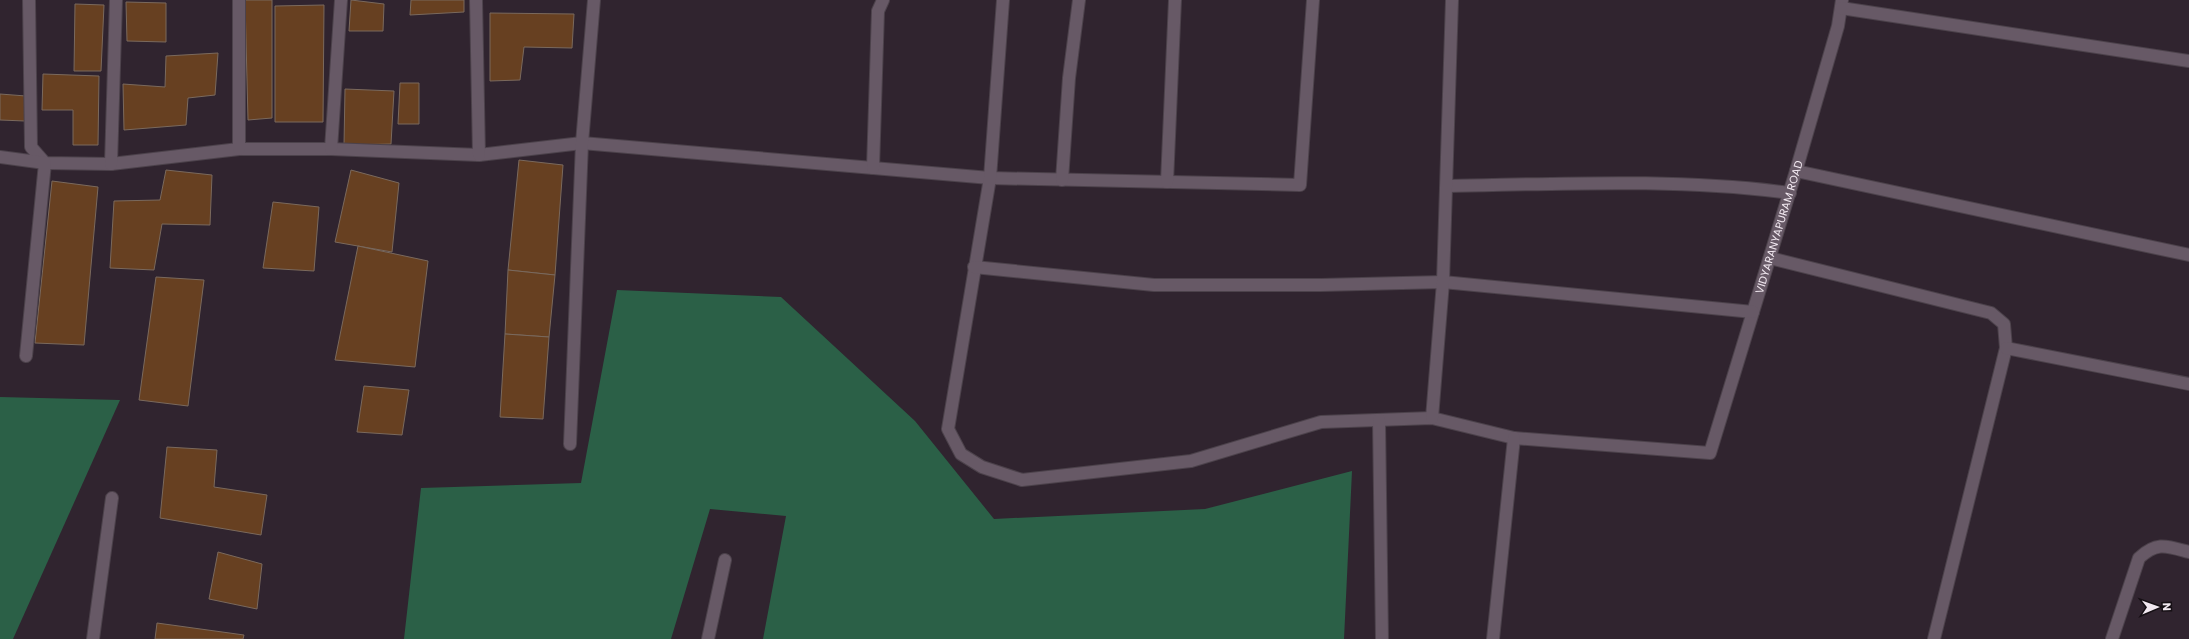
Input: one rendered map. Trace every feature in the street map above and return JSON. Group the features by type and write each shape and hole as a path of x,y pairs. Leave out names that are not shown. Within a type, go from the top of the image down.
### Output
{"street":[{"path":"26,356 44,163 31,147 28,0"},
{"path":"111,164 116,0"},
{"path":"239,0 239,149"},
{"path":"331,149 341,0"},
{"path":"476,0 479,155"},
{"path":"570,444 582,143 594,0"},
{"path":"872,168 878,11 883,0"},
{"path":"1003,0 990,178 948,429 961,454 982,467 1022,480 1183,462 1321,422 1432,418 1514,438 1493,639"},
{"path":"1062,180 1069,78 1079,0"},
{"path":"1167,182 1175,0"},
{"path":"0,157 44,163 111,164 239,149 331,149 479,155 582,143 990,178 1300,185 1313,0"},
{"path":"1432,418 1443,282 1452,0"},
{"path":"1841,4 2189,61"},
{"name":"VIDYARANYAPURAM ROAD","path":"1514,438 1710,452 1790,193 1838,26 1841,4"},
{"path":"1796,171 2189,255"},
{"path":"1447,186 1634,182 1736,186 1790,193"},
{"path":"1770,258 1991,313 2004,324 2006,348 1934,639"},
{"path":"974,267 1154,285 1321,285 1443,282 1753,312"},
{"path":"2006,348 2189,384"},
{"path":"1380,420 1382,639"},
{"path":"93,639 112,498"},
{"path":"2112,639 2140,558 2148,550 2156,547 2165,546 2189,552"},
{"path":"708,639 725,560"}],"green space":[{"path":"617,290 781,297 915,421 994,519 1205,509 1352,471 1344,639 763,639 786,516 710,509 671,639 404,639 421,488 581,483"},
{"path":"0,397 120,400 13,639 0,639"}],"building":[{"path":"245,0 272,0 272,118 248,120"},
{"path":"351,0 384,4 383,31 349,31"},
{"path":"411,0 464,0 464,12 410,15"},
{"path":"126,2 166,3 166,42 127,41"},
{"path":"75,4 104,5 101,71 74,71"},
{"path":"324,5 323,122 275,122 275,6"},
{"path":"490,13 574,14 572,48 524,47 520,80 490,81"},
{"path":"218,53 215,95 188,98 186,125 124,130 123,84 165,87 166,56"},
{"path":"43,74 99,76 98,145 73,145 73,110 42,110"},
{"path":"400,83 419,83 419,124 398,124"},
{"path":"345,89 394,91 391,144 344,145"},
{"path":"0,94 26,96 25,121 0,120"},
{"path":"519,160 563,165 555,275 508,270"},
{"path":"166,170 212,175 210,225 162,224 154,270 110,268 114,201 160,200"},
{"path":"351,170 399,183 392,252 335,242"},
{"path":"52,181 98,187 84,345 35,343"},
{"path":"273,202 319,207 314,271 263,268"},
{"path":"358,246 428,261 415,367 335,360"},
{"path":"508,270 555,275 549,337 505,334"},
{"path":"156,277 204,280 188,406 139,400"},
{"path":"505,334 549,337 543,419 500,417"},
{"path":"364,386 409,390 402,435 357,432"},
{"path":"167,447 217,450 214,487 267,495 261,535 160,518"},
{"path":"218,552 262,564 257,609 209,599"},
{"path":"157,623 244,635 243,639 155,639"}]}
